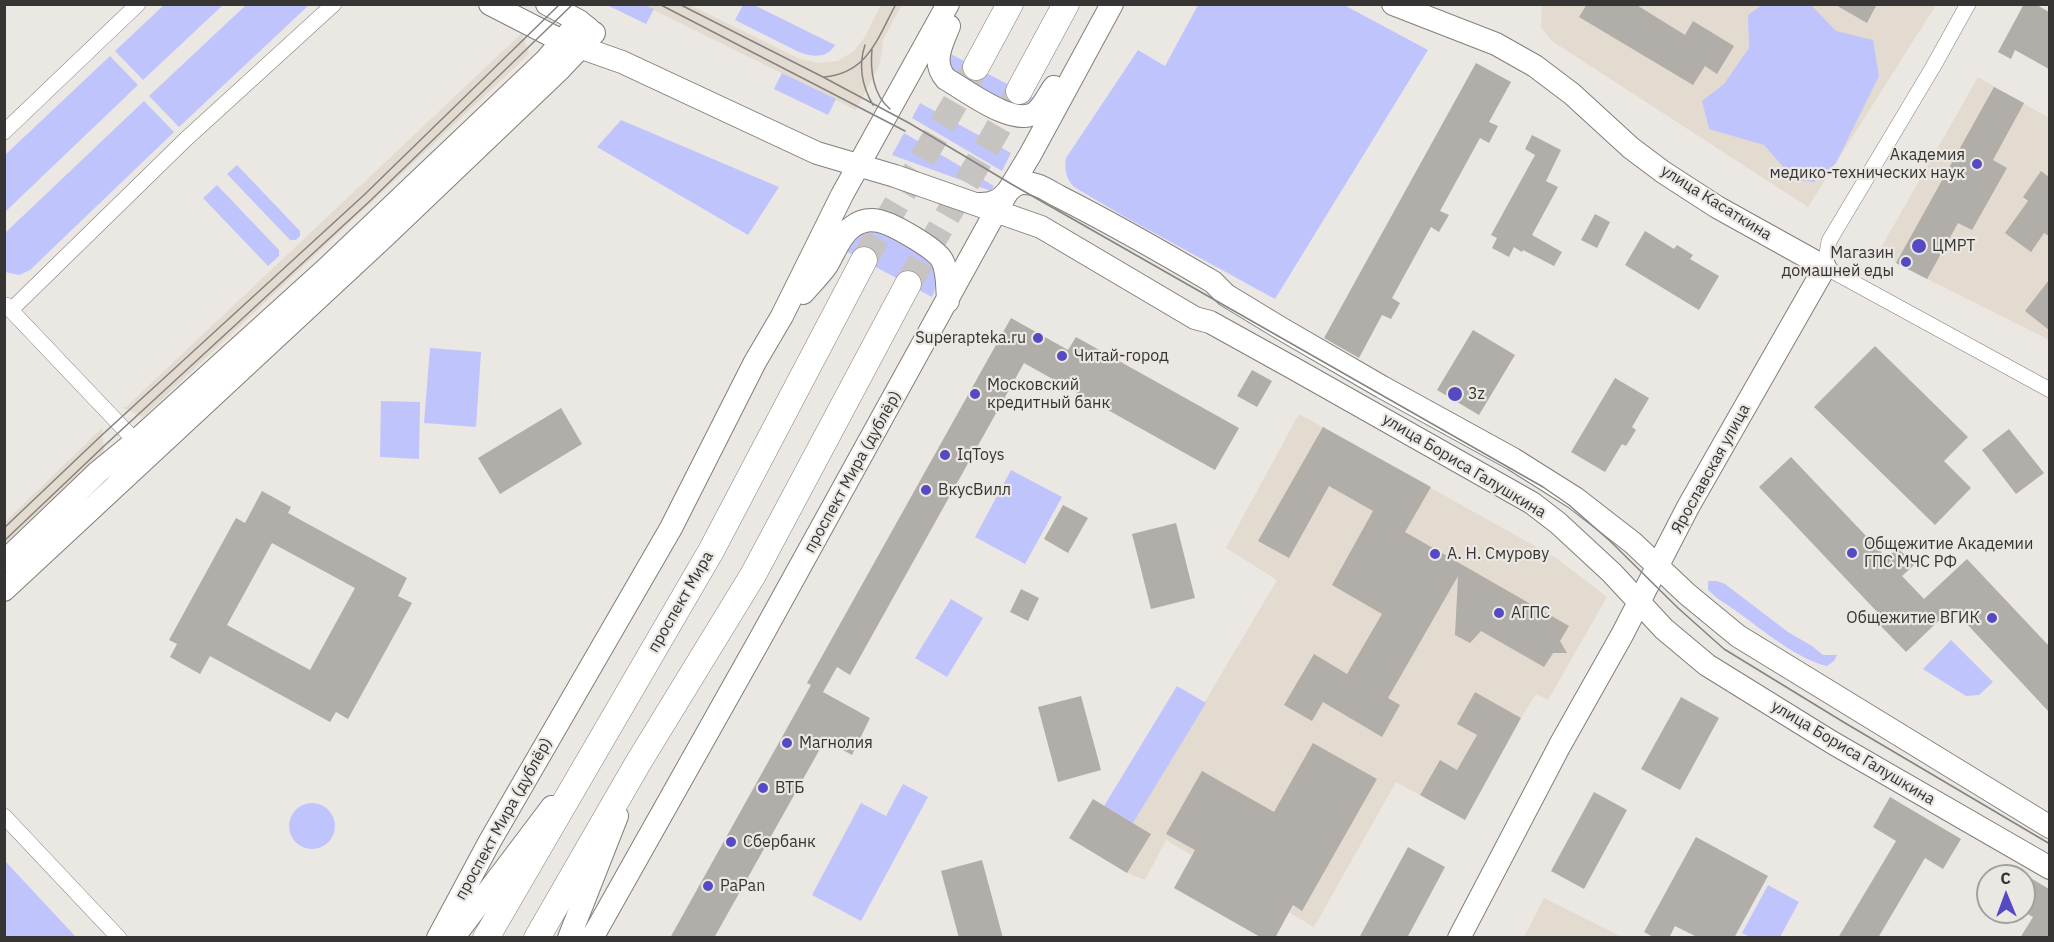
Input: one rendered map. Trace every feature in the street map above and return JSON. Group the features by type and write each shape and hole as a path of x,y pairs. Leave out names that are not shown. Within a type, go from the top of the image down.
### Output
{"main road":[{"path":"490,4 579,36"},
{"path":"547,4 579,36"},
{"name":"проспект Мира (дублёр)","path":"438,938 490,841 671,528 755,362 782,316 842,195 948,4"},
{"path":"956,4 939,52 938,62 941,72 946,79 1013,116 1032,115 1039,109 1062,77 1089,46"},
{"path":"976,67 1010,4"},
{"path":"1019,91 1066,4"},
{"path":"1009,191 1112,4"},
{"name":"улица Касаткина","path":"1393,4 1496,44 1535,66 1572,94 1631,147 1663,172 1726,212 1825,267"},
{"path":"4,590 142,448 325,270 546,60 579,36"},
{"name":"улица Бориса Галушкина","path":"579,36 622,62 817,153 1041,226 1195,318 1210,322 1532,503 1558,523 1612,573 1665,629 1707,665 1833,743 2049,868"},
{"path":"1030,155 1033,177 1058,196"},
{"name":"улица Бориса Галушкина","path":"988,208 1021,183 1047,189 1100,216 1213,282 1226,295 1308,344 1513,459 1575,498 1634,543 1687,594 1738,636 2049,827"},
{"name":"проспект Мира (дублёр)","path":"592,938 948,302 988,208"},
{"path":"782,316 821,272 845,234 856,225 871,220 886,223 936,253 945,270 948,302"},
{"name":"проспект Мира","path":"486,938 711,551 864,260"},
{"name":"Ярославская улица","path":"1459,938 1688,507 1825,267"},
{"path":"537,938 638,763 753,575 908,284"},
{"path":"4,562 98,472 142,448"},
{"path":"453,938 600,744"},
{"path":"569,938 638,763"}],"street":[{"path":"4,132 138,4"},
{"path":"142,448 8,307 186,139 334,4"},
{"name":"Ярославская улица","path":"1825,267 1829,241 1934,67 1968,4"},
{"name":"улица Касаткина","path":"1825,267 2049,390"},
{"path":"1293,368 1308,344"},
{"path":"4,816 119,938"}],"shaded area":[{"path":"164,5 223,5 143,80 115,51"},
{"path":"246,5 309,5 179,127 149,96"},
{"path":"607,5 644,5 654,9 646,24"},
{"path":"644,5 690,5 800,59 819,63 838,61 854,51 865,37 881,5 902,5 883,40 880,64 855,111"},
{"path":"743,5 754,5 835,45 828,53 819,56 799,52 735,20"},
{"path":"1198,5 1344,5 1428,50 1275,299 1074,187 1066,173 1066,158 1138,50 1165,66"},
{"path":"1542,5 1936,5 1808,207 1552,41 1541,27"},
{"path":"1762,5 1811,5 1836,31 1873,40 1879,76 1836,163 1814,182 1794,179 1764,145 1709,129 1702,101 1724,84 1749,48 1748,15"},
{"path":"522,33 529,54 143,417 121,407 126,407"},
{"path":"947,52 1039,101 1017,108 952,73"},
{"path":"110,56 138,85 5,212 5,155"},
{"path":"782,73 836,99 828,115 774,89"},
{"path":"1978,77 2049,118 2049,340 1883,255 1881,248"},
{"path":"144,101 174,132 30,270 19,275 5,272 5,233"},
{"path":"920,103 1011,153 1002,171 912,118"},
{"path":"621,120 779,187 748,235 597,147"},
{"path":"904,133 994,186 991,191 892,155"},
{"path":"237,165 300,231 300,236 296,240 290,240 227,174"},
{"path":"217,185 279,250 279,256 268,266 203,198"},
{"path":"869,231 905,246 931,265 936,280 932,297 842,249 853,236"},
{"path":"430,348 481,352 476,427 424,423"},
{"path":"381,401 420,402 419,459 380,457"},
{"path":"1299,414 1556,558 1607,597 1548,700 1536,694 1521,718 1475,692 1457,724 1477,735 1457,770 1439,761 1420,795 1396,782 1314,927 1166,840 1145,880 1127,873 1151,834 1133,823 1277,580 1226,548"},
{"path":"102,428 104,453 5,549 5,522"},
{"path":"1011,470 1062,497 1025,564 975,537"},
{"path":"1708,581 1725,584 1788,632 1823,655 1837,655 1834,661 1827,666 1799,655 1718,599 1708,590"},
{"path":"951,599 983,618 947,677 915,658"},
{"path":"1951,640 1993,682 1979,695 1966,696 1923,669"},
{"path":"1177,686 1206,703 1133,823 1104,806"},
{"path":"903,784 928,797 861,921 812,895 861,803 886,816"},
{"path":"312,803 328,810 335,826 328,842 312,849 296,842 289,826 296,810"},
{"path":"5,861 76,937 5,937"},
{"path":"1768,885 1799,902 1780,937 1750,937 1742,933"},
{"path":"1544,898 1622,937 1524,937"}],"building":[{"path":"1587,4 1635,4 1685,35 1693,21 1734,46 1717,74 1705,66 1693,85 1579,17"},
{"path":"1834,4 1877,4 1867,23"},
{"path":"2024,4 2035,4 2049,12 2049,69 2015,50 2011,59 1998,52"},
{"path":"1476,63 1511,82 1489,122 1498,126 1489,143 1480,138 1440,211 1449,215 1439,232 1431,227 1392,298 1400,303 1391,319 1382,315 1359,358 1324,338"},
{"path":"1994,87 2024,103 1993,160 2007,168 1972,230 1958,223 1927,279 1896,263"},
{"path":"1532,135 1561,150 1546,181 1558,187 1532,235 1562,252 1554,266 1514,247 1509,257 1492,248 1497,238 1491,235 1535,155 1525,149"},
{"path":"2041,171 2049,177 2049,236 2044,233 2031,252 2005,233 2028,201 2023,197"},
{"path":"1595,214 1610,222 1597,248 1581,240"},
{"path":"1645,231 1674,249 1677,245 1693,255 1690,259 1719,276 1699,310 1625,265"},
{"path":"2049,280 2049,330 2025,311"},
{"path":"1011,318 1068,350 1076,337 1239,428 1215,470 1024,363 850,675 837,667 823,692 870,718 852,755 825,740 714,938 670,938 811,685 807,683"},
{"path":"1473,330 1515,355 1479,415 1437,390"},
{"path":"1875,346 1968,437 1944,461 1971,488 1935,525 1814,407"},
{"path":"1252,370 1272,381 1257,407 1237,396"},
{"path":"1615,378 1649,398 1632,427 1636,430 1626,446 1622,444 1605,472 1571,452"},
{"path":"561,408 582,444 500,494 478,458"},
{"path":"1323,427 1431,487 1405,532 1569,626 1560,641 1567,653 1553,653 1544,667 1481,631 1470,643 1455,635 1458,576 1388,698 1400,705 1382,737 1323,702 1312,721 1284,705 1314,654 1347,674 1382,614 1332,585 1373,511 1329,486 1289,558 1258,541"},
{"path":"2009,429 2044,473 2016,494 1982,450"},
{"path":"1791,457 1887,558 1898,548 1914,565 1902,576 1924,599 1967,559 2049,646 2049,712 1952,608 1906,652 1876,621 1881,616 1759,487"},
{"path":"262,491 291,507 288,513 407,578 398,596 412,603 348,719 336,712 330,722 210,656 200,674 170,657 177,644 169,640 236,518 245,523","holes":["272,543 355,588 310,670 227,625"]},
{"path":"1063,505 1088,518 1068,553 1044,539"},
{"path":"1176,523 1195,598 1151,609 1132,534"},
{"path":"1021,589 1039,598 1028,621 1010,612"},
{"path":"1475,692 1521,718 1465,820 1420,795 1440,760 1457,770 1477,735 1457,724"},
{"path":"1081,696 1101,770 1058,782 1038,707"},
{"path":"1681,697 1719,718 1680,790 1641,769"},
{"path":"1313,743 1377,779 1302,911 1293,905 1275,938 1262,938 1174,888 1195,850 1166,834 1202,771 1274,812"},
{"path":"1594,792 1627,810 1584,889 1551,871"},
{"path":"1890,797 1961,839 1943,869 1925,858 1878,938 1838,938 1896,841 1873,827"},
{"path":"1093,799 1151,834 1127,873 1069,838"},
{"path":"1696,837 1768,876 1734,938 1699,938 1675,926 1669,938 1655,938 1644,932"},
{"path":"1408,847 1445,867 1407,938 1359,938"},
{"path":"982,860 1003,938 959,938 941,871"},
{"path":"2036,881 2049,889 2049,938 2020,938 2029,924 2036,924"}],"tunnel":[{"path":"864,260 974,70"},
{"path":"908,284 1019,92"}],"tram line":[{"path":"4,528 364,195 560,4"},
{"path":"4,541 371,200 573,4"},
{"path":"659,4 905,131"},
{"path":"679,4 909,123 1013,185 1543,487 1569,505 1610,541 1678,608 1724,649 2050,844"},
{"path":"824,77 851,69 861,61 876,41 896,4"},
{"path":"865,45 862,76 873,105"},
{"path":"872,49 876,89 890,109"}],"place":[{"name":"Академия медико-технических наук","path":"1977,164"},
{"name":"ЦМРТ","path":"1919,246"},
{"name":"Магазин домашней еды","path":"1906,262"},
{"name":"Superapteka.ru","path":"1038,338"},
{"name":"Читай-город","path":"1062,356"},
{"name":"Московский кредитный банк","path":"975,394"},
{"name":"3z","path":"1455,394"},
{"name":"IqToys","path":"945,455"},
{"name":"ВкусВилл","path":"926,490"},
{"name":"Общежитие Академии ГПС МЧС РФ","path":"1852,553"},
{"name":"А. Н. Смурову","path":"1435,554"},
{"name":"АГПС","path":"1499,613"},
{"name":"Общежитие ВГИК","path":"1992,618"},
{"name":"Магнолия","path":"787,743"},
{"name":"ВТБ","path":"763,788"},
{"name":"Сбербанк","path":"731,842"},
{"name":"PaPan","path":"708,886"}]}
